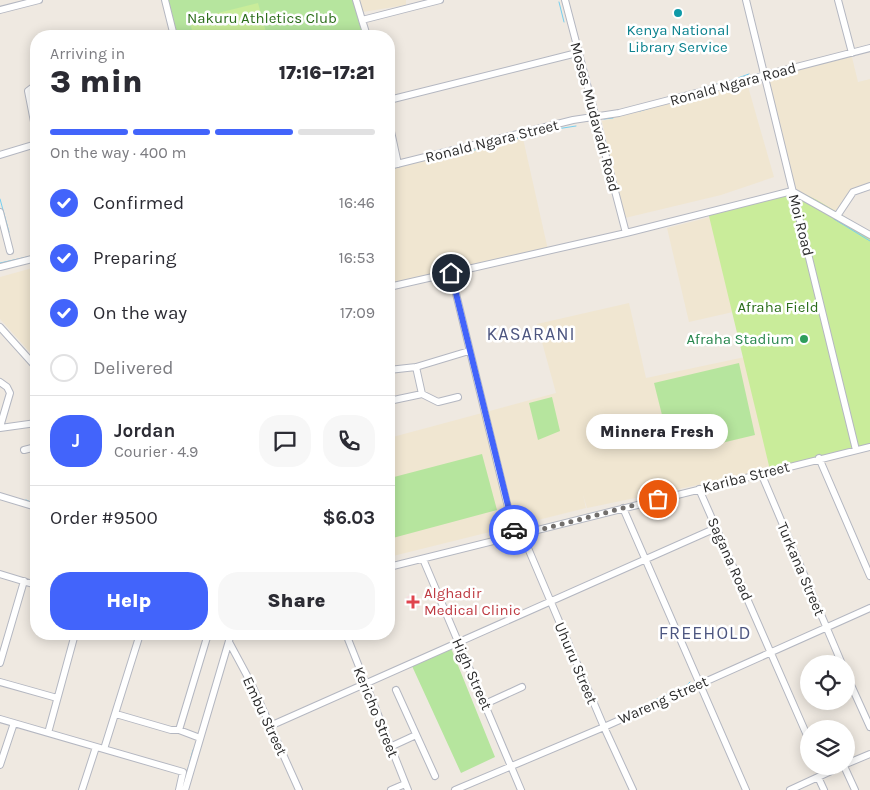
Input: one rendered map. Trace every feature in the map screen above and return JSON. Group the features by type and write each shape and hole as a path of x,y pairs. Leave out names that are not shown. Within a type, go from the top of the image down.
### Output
{"street":[{"path":"0,10 39,0"},
{"path":"165,0 172,30"},
{"path":"356,0 365,30"},
{"path":"362,20 440,0"},
{"name":"Moses Mudavadi Road","path":"564,0 626,233"},
{"name":"Moi Road","path":"746,0 856,450"},
{"path":"838,0 852,53"},
{"name":"Ronald Ngara Road","path":"596,116 619,113 870,48"},
{"path":"395,98 577,53"},
{"path":"30,90 28,92 30,102"},
{"name":"Ronald Ngara Street","path":"395,165 596,116"},
{"path":"0,156 30,146"},
{"path":"395,150 398,164"},
{"path":"837,216 853,192 870,186"},
{"path":"395,286 626,233 792,191 870,235"},
{"path":"0,212 3,232 10,251"},
{"path":"0,268 30,260"},
{"name":"Uhuru Street","path":"451,273 469,351 519,535 634,790"},
{"path":"0,326 30,360"},
{"path":"395,369 416,367 469,351"},
{"path":"416,367 422,394"},
{"path":"0,382 7,387 10,393 0,428 30,424"},
{"path":"395,400 422,394 438,402 458,397"},
{"name":"Kariba Street","path":"395,566 819,458 870,447"},
{"path":"24,450 30,448"},
{"path":"819,458 870,576"},
{"name":"Turkana Street","path":"760,473 838,655"},
{"name":"Sagana Road","path":"699,489 800,720"},
{"path":"0,496 30,505"},
{"path":"622,508 746,790"},
{"path":"270,726 716,528"},
{"name":"High Street","path":"424,559 521,790"},
{"path":"0,574 30,582"},
{"path":"0,663 24,580"},
{"name":"Wareng Street","path":"455,790 510,765 604,727 870,608"},
{"path":"48,733 73,640"},
{"path":"104,749 138,640"},
{"path":"179,730 206,640"},
{"path":"185,790 229,640"},
{"name":"Embu Street","path":"231,640 299,790"},
{"name":"Kericho Street","path":"348,640 406,787"},
{"path":"0,682 57,698"},
{"path":"485,704 522,687"},
{"path":"396,690 436,776"},
{"path":"855,694 870,728"},
{"path":"116,714 171,730 179,730 200,738"},
{"path":"0,719 183,772 179,790"},
{"path":"0,765 14,723"},
{"path":"390,747 416,735"},
{"path":"82,790 96,747"},
{"path":"855,761 870,754"},
{"path":"790,790 821,775 824,790"},
{"path":"848,775 855,790"},
{"path":"392,790 406,787"}],"shaded area":[{"path":"360,0 406,0 406,5 363,12"},
{"path":"850,49 858,82 870,79 870,185 860,186 838,214 794,189 765,76"},
{"path":"747,83 774,177 721,195 625,218 602,121"},
{"path":"522,134 548,250 395,286 395,166"},
{"path":"710,217 733,312 689,322 667,228"},
{"path":"30,269 30,352 0,319 0,277"},
{"path":"629,303 646,378 745,357 770,470 587,508 583,495 586,508 395,556 395,436 556,393 537,324"},
{"name":"Alghadir Medical Clinic","path":"413,594 420,607 413,610 406,597"}],"green space":[{"name":"Nakuru Athletics Club","path":"162,0 353,0 361,30 170,30"},
{"path":"258,3 265,30 192,30 190,20"},
{"name":"Afraha Stadium","path":"794,189 817,200 870,232 870,447 770,470 708,212"},
{"path":"739,363 755,435 709,446 701,417 665,427 654,383"},
{"path":"552,397 560,431 538,440 529,403"},
{"path":"482,454 497,510 395,537 395,477"},
{"path":"451,648 495,757 461,773 412,666"}],"waterway":[{"path":"559,2 564,22"},
{"path":"738,78 749,74"},
{"path":"706,87 733,80"},
{"path":"640,111 653,107"},
{"path":"604,119 613,118"},
{"path":"467,152 550,130 576,126"},
{"path":"0,199 9,232"},
{"path":"834,219 870,241"},
{"path":"0,263 30,256"},
{"path":"26,500 30,502"},
{"path":"657,699 690,682"},
{"path":"190,761 193,750"},
{"path":"184,784 188,768"}],"way so far":[{"path":"514,530 516,536 658,499"}],"place":[{"name":"Kenya National Library Service","path":"678,13"},
{"name":"Afraha Stadium","path":"804,339"},
{"name":"Minnera Fresh","path":"658,499"},
{"name":"Alghadir Medical Clinic","path":"413,602"}],"district":[{"name":"KASARANI","path":"531,334"},
{"name":"FREEHOLD","path":"705,633"}],"route":[{"path":"451,273 514,530"}],"park label":[{"name":"Afraha Field","path":"778,307"}]}
